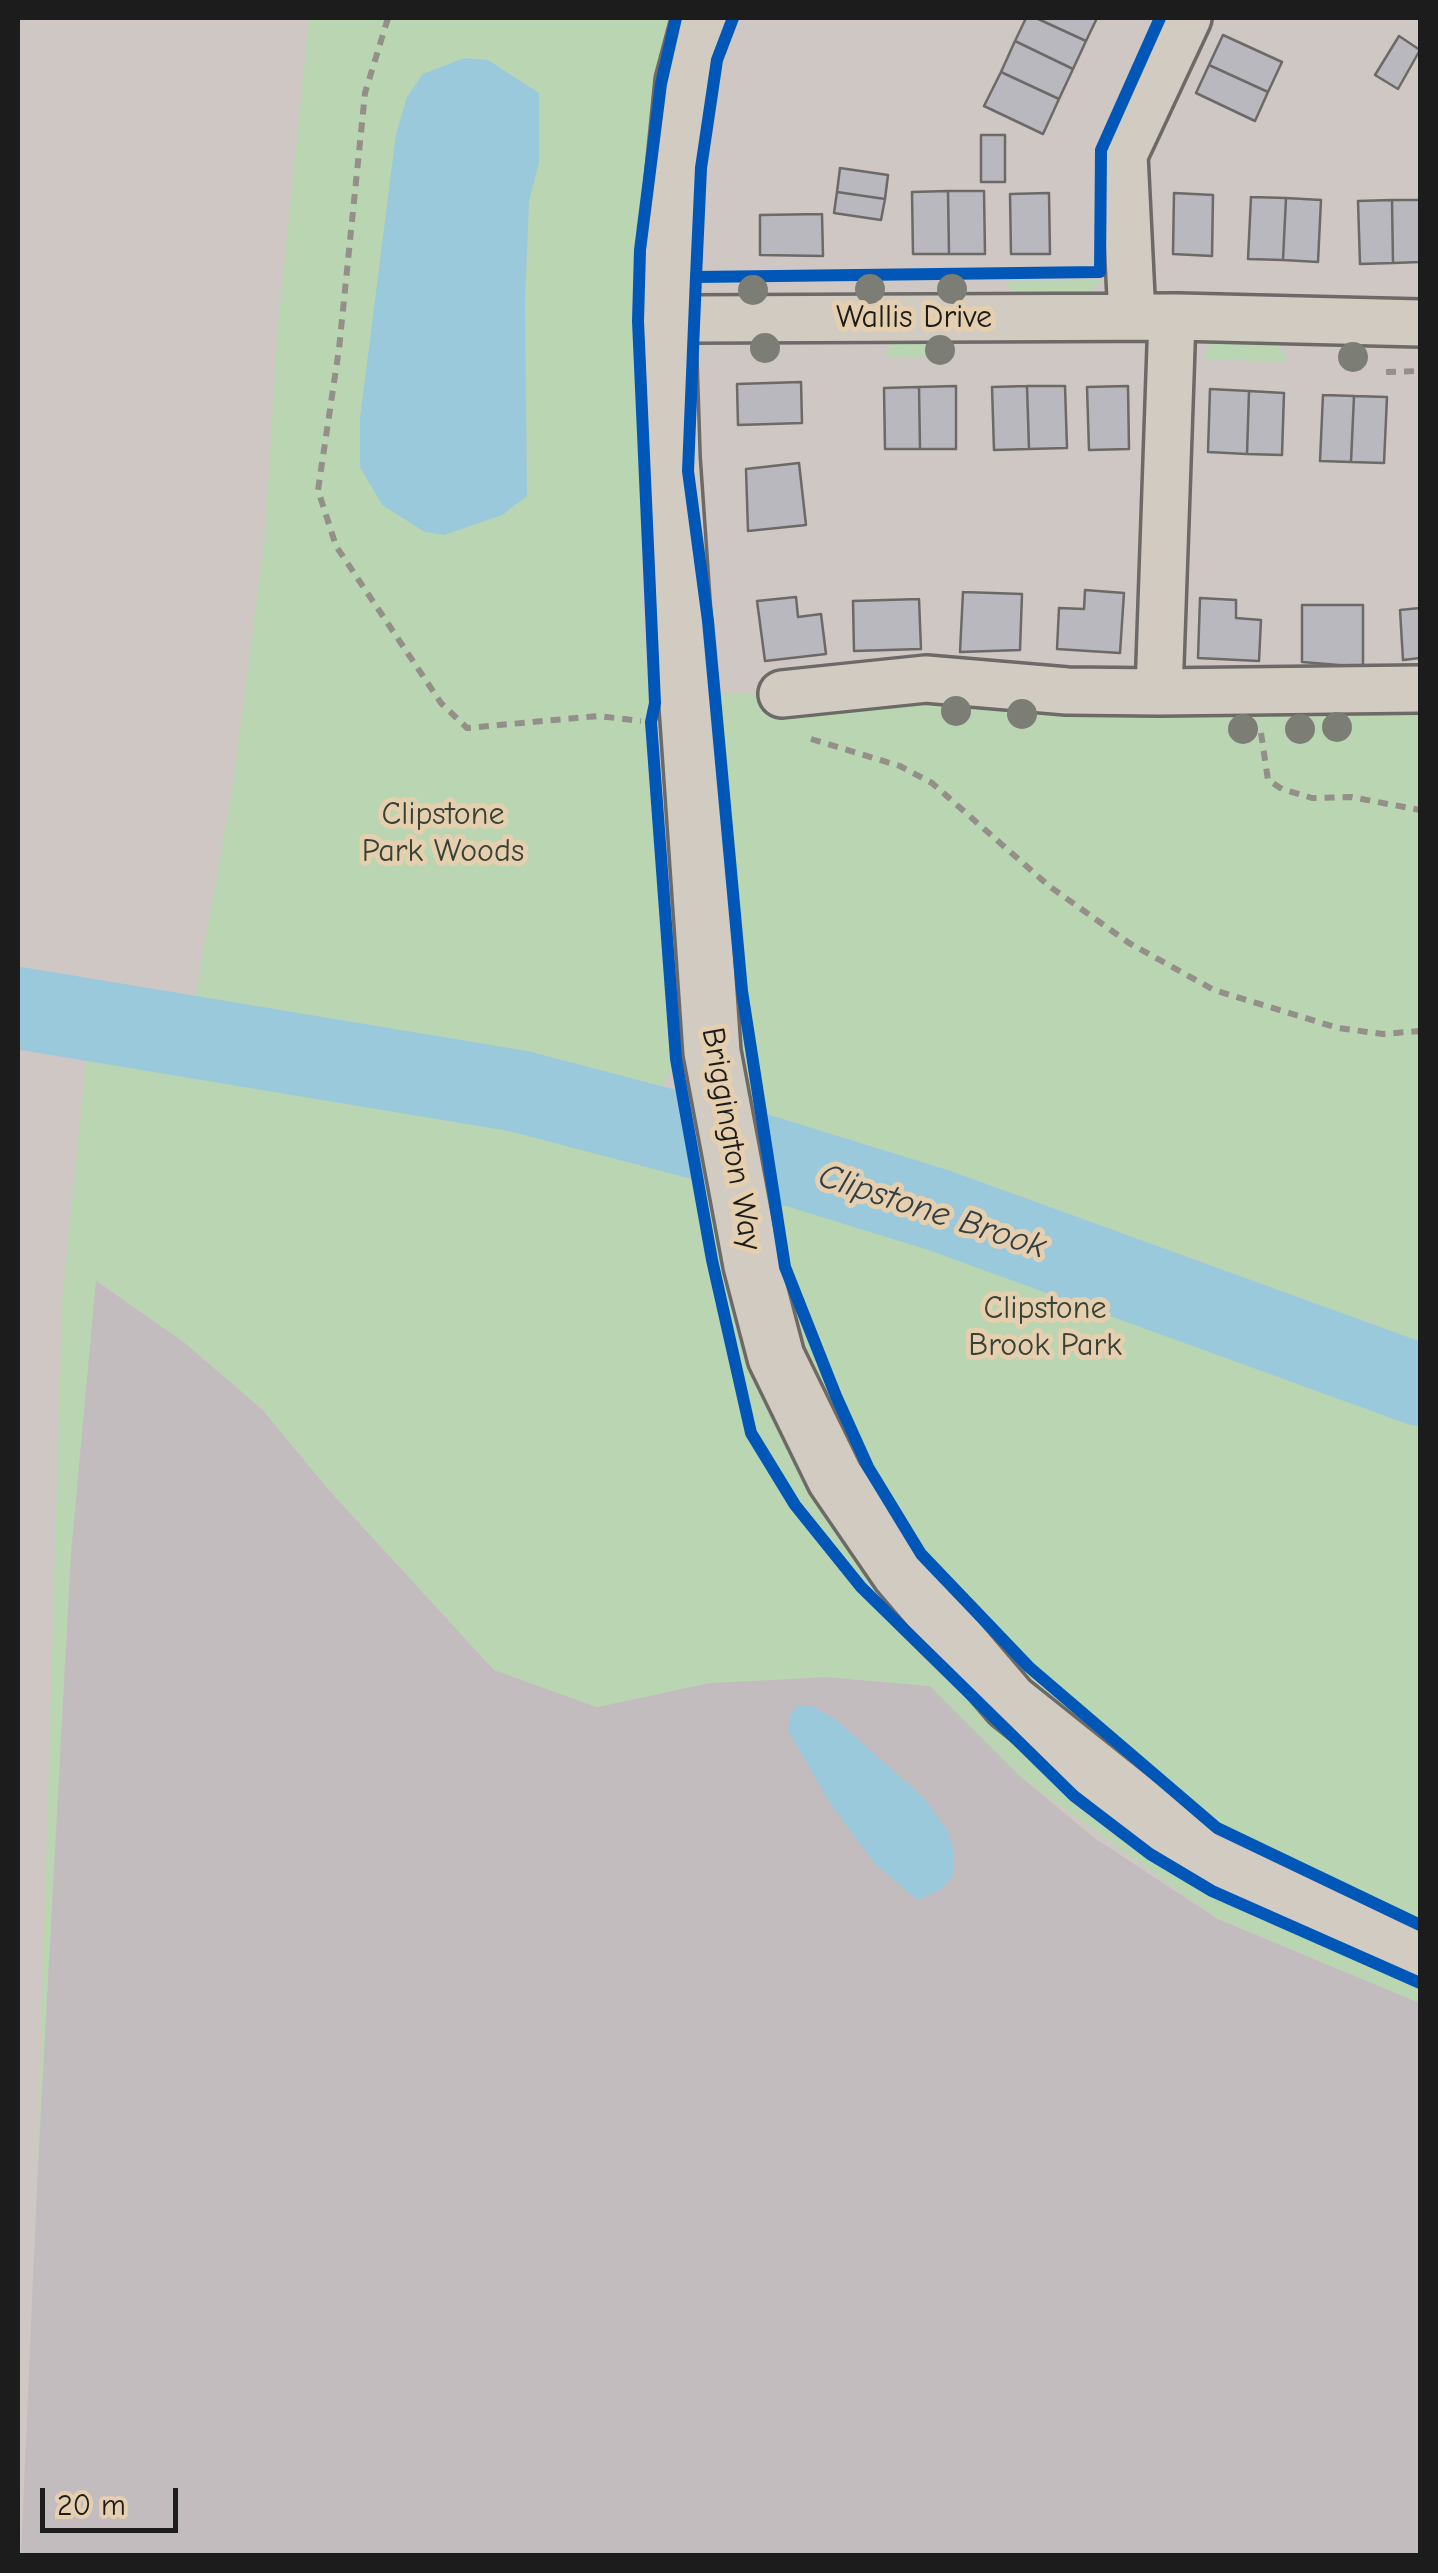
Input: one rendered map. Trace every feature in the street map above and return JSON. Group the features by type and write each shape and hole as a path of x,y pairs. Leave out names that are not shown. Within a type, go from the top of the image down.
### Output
{"street":[{"name":"Briggington Way","path":"701,18 684,82 665,296 673,497 712,1052 752,1265 776,1357 836,1478 900,1573 1010,1702 1189,1846 1420,1955"},
{"path":"1159,692 1152,318 1124,155 1188,18"},
{"name":"Wallis Drive","path":"665,296 692,319 1152,318 1420,323"},
{"path":"782,694 926,679 1067,691 1420,690"}],"path":[{"path":"388,18 365,93 339,350 318,490 336,546 440,703 467,728 598,716 651,722"},
{"path":"1243,691 1268,780 1312,798 1351,797 1420,810"},
{"path":"652,742 655,704"},
{"path":"802,736 900,766 932,783 1049,886 1129,943 1214,990 1338,1028 1383,1034 1420,1031"}],"shaded area":[{"path":"65,1279 95,1280 185,1343 263,1410 328,1489 494,1670 597,1707 709,1683 826,1677 930,1686 1022,1778 1093,1837 1216,1918 1420,2003 1420,2555 21,2556 47,1957"}],"green space":[{"name":"Clipstone Brook Park","path":"309,18 682,18 641,365 641,589 676,1059 656,1101 706,1123 709,694 1420,689 1420,2003 1216,1918 1022,1778 930,1686 826,1677 709,1683 597,1707 494,1670 328,1489 263,1410 185,1343 96,1280 71,1553 37,2183 62,1302 90,1023 188,1038 232,791 265,537 277,336"},
{"path":"1103,280 1083,297 1015,297 1006,281"},
{"path":"892,339 945,339 954,356 885,358"},
{"path":"1211,340 1279,345 1288,362 1204,359"}],"water":[{"path":"464,58 488,60 539,93 539,163 529,201 525,303 527,496 502,515 444,535 425,532 382,505 360,467 360,418 396,134 407,97 423,74"},
{"path":"798,1705 810,1705 835,1719 924,1798 948,1831 953,1849 954,1875 940,1890 917,1900 875,1864 831,1805 788,1731 790,1715"}],"building":[{"path":"1026,18 1036,18 1086,41 1073,69 1015,41"},
{"path":"1036,18 1097,18 1086,41"},
{"path":"1223,35 1282,62 1268,92 1209,65"},
{"path":"1399,36 1420,50 1398,89 1375,75"},
{"path":"1015,41 1073,69 1059,99 1001,72"},
{"path":"1209,65 1268,92 1255,121 1196,93"},
{"path":"1001,72 1059,99 1043,134 984,106"},
{"path":"981,135 1005,135 1005,182 981,182"},
{"path":"840,168 888,175 885,199 837,192"},
{"path":"948,191 949,254 913,254 912,192"},
{"path":"948,191 984,191 985,254 949,254"},
{"path":"837,192 885,199 881,220 834,213"},
{"path":"1049,193 1050,254 1011,254 1010,194"},
{"path":"1174,193 1213,195 1212,256 1173,254"},
{"path":"1251,197 1286,198 1283,260 1248,259"},
{"path":"1286,198 1321,200 1318,262 1283,260"},
{"path":"1392,200 1393,263 1360,264 1358,201"},
{"path":"1392,200 1420,200 1420,262 1393,263"},
{"path":"822,214 823,256 760,255 760,215"},
{"path":"801,382 802,423 738,425 737,384"},
{"path":"956,386 956,449 920,449 919,387"},
{"path":"1027,386 1029,449 994,450 992,387"},
{"path":"1027,386 1065,386 1067,448 1029,449"},
{"path":"1128,386 1129,449 1089,450 1087,387"},
{"path":"919,387 920,449 885,449 884,388"},
{"path":"1210,389 1249,391 1247,454 1208,452"},
{"path":"1249,391 1284,393 1282,455 1247,454"},
{"path":"1323,395 1354,396 1351,462 1320,461"},
{"path":"1354,396 1387,397 1384,463 1351,462"},
{"path":"799,463 806,525 748,531 746,469"},
{"path":"1085,590 1124,593 1120,653 1057,649 1059,608 1084,609"},
{"path":"963,592 1022,594 1020,650 960,652"},
{"path":"796,597 798,617 821,614 826,654 765,661 757,601"},
{"path":"1200,598 1236,600 1236,618 1261,620 1259,661 1198,658"},
{"path":"919,599 921,649 854,651 853,601"},
{"path":"1302,605 1363,605 1363,667 1302,662"},
{"path":"1420,608 1420,658 1403,660 1400,610"}],"waterway":[{"name":"Clipstone Brook","path":"18,1008 518,1091 747,1151 938,1210 1420,1385"}],"cycle path":[{"path":"676,18 661,84 640,250 638,321 655,703 651,722 676,1059 712,1260 751,1433 795,1505 861,1587 1074,1796 1150,1854 1212,1891 1420,1983"},
{"path":"733,18 717,60 701,168 696,277 1100,272 1101,150 1160,18"},
{"path":"696,277 688,471 708,621 742,991 785,1267 836,1396 868,1467 921,1554 1029,1667 1217,1828 1420,1925"}],"park label":[{"name":"Clipstone Park Woods","path":"443,834"}]}
